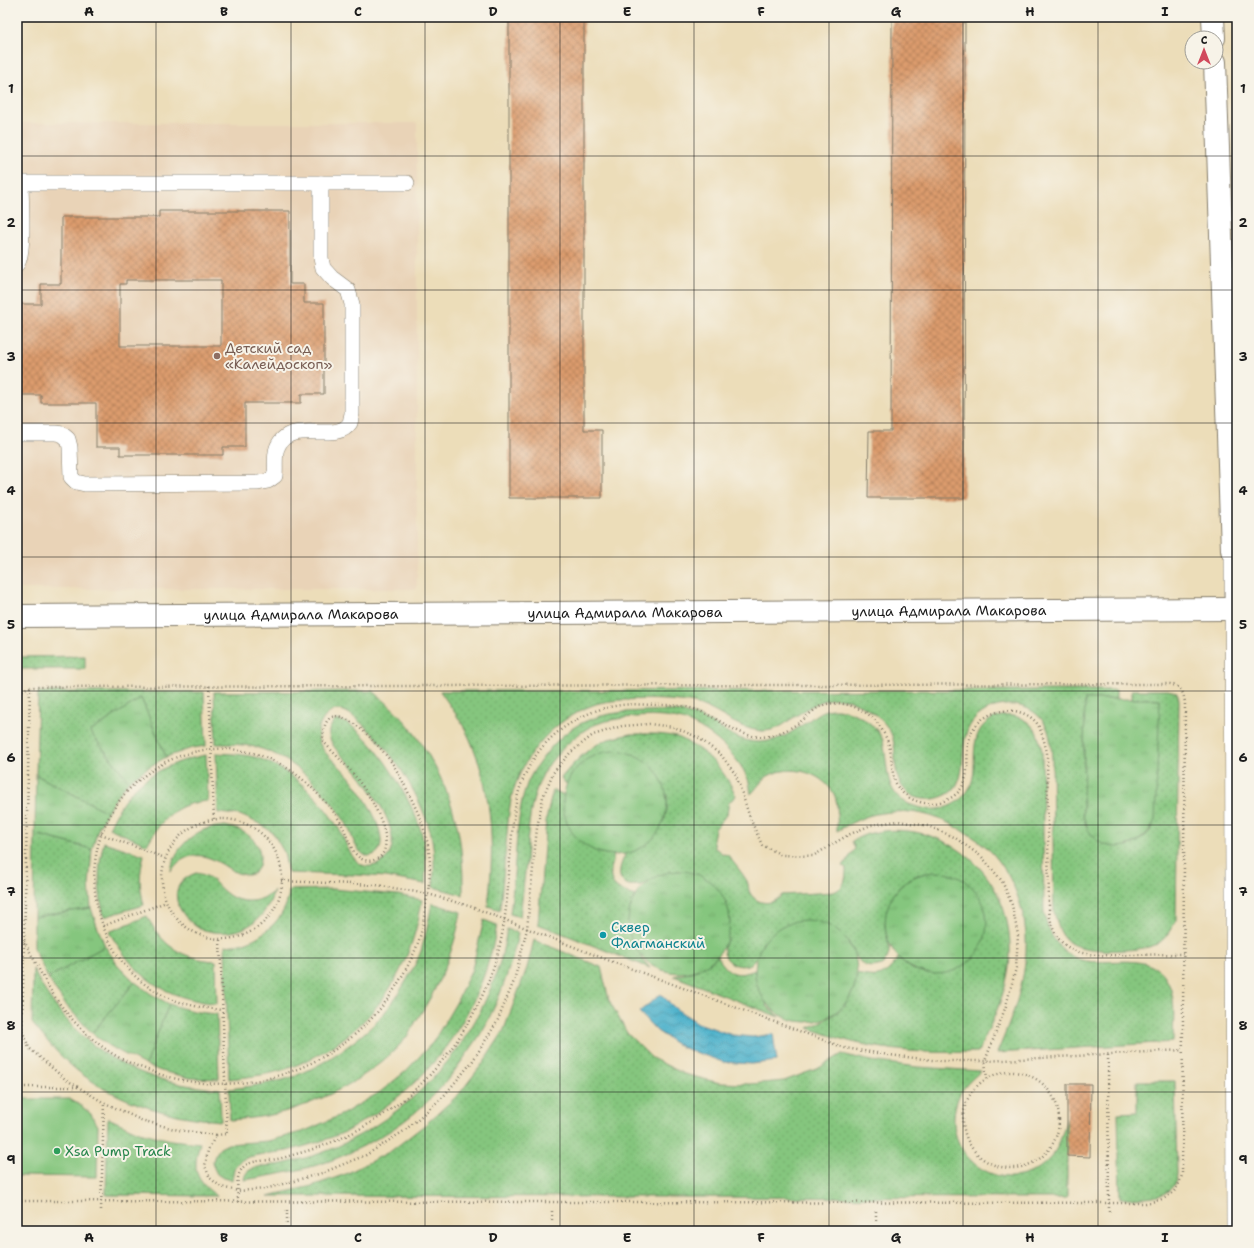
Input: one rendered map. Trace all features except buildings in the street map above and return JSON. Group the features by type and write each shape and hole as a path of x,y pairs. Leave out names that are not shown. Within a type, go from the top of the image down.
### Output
{"street":[{"path":"1213,17 1214,30"},
{"path":"1215,70 1235,550"},
{"name":"улица Адмирала Макарова","path":"17,616 1233,608"}],"lane":[{"path":"17,264 19,262 21,250 19,183 407,183"},
{"path":"17,433 62,434 68,439 70,447 71,477 76,482 85,484 258,483 268,481 274,476 278,447 286,436 303,431 332,431 343,429 350,422 352,414 352,304 348,290 332,278 323,268 321,258 321,183"},
{"path":"1234,1231 1233,608 1235,550"}],"path":[{"path":"17,701 19,694 24,689 30,687 1170,684 1177,686 1183,692 1185,702 1182,1175 1179,1186 1172,1195 1160,1201 1146,1203 17,1201"},
{"path":"209,686 214,820"},
{"path":"30,687 22,1030 29,1048 65,1078 104,1102 141,1120 178,1130 216,1135 227,1134 220,940"},
{"path":"238,1202 238,1178 246,1165 253,1162 280,1159 310,1150 340,1139 372,1123 405,1100 429,1076 453,1046 469,1021 487,987 498,954 504,920 515,805 520,785 531,763 550,738 569,724 590,712 617,705 678,705 703,712 735,730 752,736 766,737 797,724 819,707 829,704 843,703 859,709 873,718 884,732 889,747 893,778 899,791 918,802 930,804 941,802 952,797 960,790 966,780 968,744 971,733 978,722 990,714 1014,711 1027,715 1037,724 1043,736 1047,752 1049,909 1050,923 1057,936 1067,946 1080,953 1097,956 1183,954"},
{"path":"24,941 62,1008 83,1030 108,1051 142,1068 175,1079 202,1084 225,1084 257,1081 292,1071 313,1062 350,1039 374,1017 394,991 411,962 421,934 431,867 428,844 407,788 391,762 369,736 348,718 340,715 329,718 323,731 323,741 358,780 374,804 386,836 383,852 381,856 374,860 366,862 352,849 342,825 329,805 308,784 285,766 264,756 244,750 211,749 190,753 163,764 141,778 127,792 113,811 101,834 96,851 94,876 97,907 106,937 121,962 142,982 171,999 197,1008 222,1010"},
{"path":"216,1135 208,1150 205,1166 210,1178 221,1187 238,1191 265,1189 322,1173 366,1154 404,1132 442,1098 472,1062 497,1022 514,981 528,929 537,828 543,797 553,774 570,753 593,735 622,726 649,724 674,727 698,738 721,756 736,775 750,818 762,845 782,855 813,856 848,835 872,825 898,821 928,826 954,837 982,857 1002,881 1012,905 1018,935 1016,968 1006,1006 985,1062 987,1078"},
{"path":"214,820 230,820 249,825 265,837 276,853 282,871 281,890 274,908 262,924 245,935 220,940 205,937 186,928 172,914 163,895 161,875 165,858 177,838 193,826 214,820"},
{"path":"101,834 165,858"},
{"path":"281,881 376,884 428,894 472,907 605,959 845,1048 889,1056 941,1061 985,1062 1183,1050"},
{"path":"103,926 166,902"},
{"path":"1108,1054 1109,1212"},
{"path":"1018,1072 1033,1077 1046,1087 1055,1100 1059,1115 1058,1131 1052,1146 1042,1158 1028,1166 1012,1169 996,1166 982,1159 971,1148 964,1133 963,1118 966,1102 974,1089 987,1078 1002,1073 1018,1072"},
{"path":"17,1086 79,1087"},
{"path":"101,1210 104,1102"},
{"path":"287,1210 287,1223"},
{"path":"552,1211 552,1222"},
{"path":"876,1211 876,1223"}],"shaded area":[{"name":"Детский сад «Калейдоскоп»","path":"17,123 417,123 417,589 17,589"}],"green space":[{"path":"85,656 85,669 17,669 17,657"},
{"path":"1116,690 1116,699 1085,700 1083,814 1086,826 1128,846 1141,839 1152,829 1160,699 1132,699 1132,690 1168,690 1176,692 1179,700 1176,920 1165,938 1159,943 1147,947 1125,950 1087,949 1077,946 1066,940 1057,924 1054,911 1051,744 1046,725 1036,714 1027,708 1008,705 999,706 981,714 974,720 964,742 962,766 956,787 947,794 933,799 922,799 908,793 898,778 894,743 891,732 886,725 869,710 857,703 847,700 837,698 819,703 810,707 780,727 762,731 742,726 708,708 689,702 668,700 627,700 602,702 593,705 566,719 543,739 533,751 518,777 511,798 509,811 500,910 488,906 491,861 490,816 481,771 465,729 440,691"},
{"path":"373,691 399,714 412,730 430,757 444,787 459,834 462,861 463,895 433,887 434,863 432,840 423,810 409,783 393,758 362,724 348,713 335,710 328,714 318,730 318,738 319,743 325,753 346,773 358,788 376,820 381,840 380,848 376,853 370,856 366,856 358,850 346,823 330,800 310,779 288,761 275,754 256,747 233,744 216,744 214,692"},
{"path":"38,692 204,692 206,746 192,748 166,757 141,698 90,732 129,781 107,812 36,775"},
{"path":"141,698 166,757 129,781 90,732"},
{"path":"1085,699 1160,699 1155,820 1144,836 1127,846 1108,846 1100,842 1090,833 1083,814"},
{"path":"838,709 851,712 863,718 874,727 883,740 888,776 896,795 909,804 928,809 939,809 957,802 970,787 974,772 976,740 983,726 989,721 1003,716 1011,716 1025,720 1031,725 1037,733 1042,751 1044,912 1048,928 1052,936 1063,950 1077,959 1097,962 1122,961 1145,964 1155,968 1164,975 1170,987 1173,1000 1173,1042 997,1053 1014,1011 1022,981 1025,966 1026,936 1020,903 1007,873 994,855 981,843 954,826 935,817 916,813 887,812 876,814 858,820 837,831 836,798 828,786 821,780 813,775 795,770 777,772 768,776 751,794 748,779 743,770 722,744 695,725 676,719 651,716 625,718 601,723 586,729 567,744 555,757 540,780 530,814 520,917 510,914 518,826 527,783 535,769 553,745 575,726 588,720 615,713 676,711 696,716 740,738 759,742 785,736 821,712"},
{"path":"336,720 349,725 362,735 389,767 400,786 418,822 422,835 426,871 425,884 386,877 288,873 284,852 273,833 260,824 240,815 218,813 216,753 243,755 258,758 271,763 294,778 324,807 339,829 348,849 356,861 362,865 368,866 376,865 383,861 389,855 391,850 391,829 381,806 374,795 353,767 332,743 329,736 329,731"},
{"path":"630,734 659,734 680,738 698,748 723,772 736,796 729,802 727,814 715,829 713,839 715,848 723,854 728,855 743,874 747,881 750,893 761,902 766,903 774,901 782,895 834,892 838,890 843,885 846,876 846,868 843,866 855,849 852,841 869,834 899,830 931,836 951,845 968,857 983,872 995,890 1004,910 1009,931 1010,954 1007,980 999,1005 978,1052 895,1050 852,1042 808,1028 834,1014 847,1002 855,985 857,974 871,976 881,975 889,969 898,958 912,969 929,974 919,874 902,884 893,897 885,923 889,952 886,961 882,965 872,967 862,964 848,941 763,942 758,955 753,962 744,966 734,964 726,958 724,953 724,946 728,939 647,881 642,885 628,885 622,881 620,878 620,869 626,853 635,851 661,827 667,810 667,794 567,785 561,778 588,750 609,739"},
{"path":"615,751 635,755 652,766 663,783 667,803 663,823 652,840 635,851 615,855 595,851 578,840 567,823 563,803 567,783 578,766 595,755"},
{"path":"206,755 208,801 187,805 171,814 158,827 147,845 109,828 128,795 140,784 166,767"},
{"path":"36,775 107,812 98,829 92,849 35,834"},
{"path":"553,790 564,795 563,797 600,853 614,855 611,871 612,882 619,889 635,896 633,898 641,958 650,968 538,924 546,820"},
{"path":"225,826 246,833 256,843 260,860 256,871 248,875 240,874 212,859 194,856 182,860 171,871 172,864 178,851 194,835 206,829"},
{"path":"35,834 92,849 89,885 91,908 34,917"},
{"path":"104,842 144,855 140,880 144,905 104,917 100,897 99,870"},
{"path":"679,871 689,872 708,879 722,893 729,912 729,932 722,951 708,965 689,972 679,973 669,972 650,965 636,951 629,932 628,922 629,912 636,893 650,879 669,872"},
{"path":"936,872 956,876 964,880 972,887 979,895 983,903 987,923 983,943 979,951 972,959 964,966 956,970 936,974 916,970 908,966 900,959 893,951 889,943 885,923 889,903 893,895 900,887 908,880 916,876"},
{"path":"196,873 210,878 226,893 232,897 244,901 263,898 274,891 265,910 252,924 235,931 225,933 205,930 189,921 183,914 177,898 177,891 180,884 186,878"},
{"path":"333,889 398,895 422,900 416,929 407,956 394,982 360,1025 338,1042 313,1057 279,1071 258,1076 229,1079 225,946 244,943 261,935 275,923 285,908 289,890"},
{"path":"432,903 461,912 458,927 438,983 411,1030 392,1053 360,1078 323,1098 284,1112 262,1117 230,1120 229,1089 279,1081 309,1070 331,1058 378,1021 400,991 418,959 429,921"},
{"path":"91,908 105,946 48,978 34,949 34,917"},
{"path":"147,916 159,935 174,949 193,957 216,961 217,1004 198,1001 166,991 141,974 130,962 109,932"},
{"path":"484,920 497,925 491,954 481,983 469,1010 454,1035 436,1059 416,1081 393,1101 345,1132 287,1151 256,1155 244,1159 236,1165 232,1180 223,1178 217,1174 213,1161 220,1148 228,1144 268,1141 305,1131 343,1114 380,1092 406,1071 433,1042 456,1003 472,969"},
{"path":"806,920 826,924 834,928 842,935 849,943 853,951 857,971 853,991 849,999 842,1007 834,1014 826,1018 806,1022 786,1018 778,1014 770,1007 763,999 759,991 755,971 759,951 763,943 770,935 778,928 786,924"},
{"path":"507,929 518,933 507,976 495,1006 473,1046 448,1079 425,1104 402,1123 376,1139 335,1159 302,1169 244,1180 246,1173 252,1169 306,1158 345,1143 398,1110 421,1090 442,1069 460,1045 476,1019 489,992 500,962"},
{"path":"534,940 601,967 609,1000 627,1033 652,1058 684,1074 720,1083 750,1084 784,1081 819,1068 842,1054 871,1061 917,1067 981,1071 964,1088 957,1101 954,1122 958,1141 968,1157 982,1169 998,1176 1016,1177 1034,1171 1054,1153 1061,1138 1067,1118 1067,1198 268,1196 312,1186 346,1174 391,1151 426,1124 459,1094 483,1063 503,1032 527,968"},
{"path":"105,946 117,964 135,982 92,1033 64,1003 48,978"},
{"path":"717,956 729,970 737,974 755,970 755,974 767,1006 779,1017 674,976 692,972 703,967"},
{"path":"33,969 45,991 66,1019 83,1037 103,1052 123,1064 169,1082 220,1089 221,1121 183,1116 146,1107 111,1092 72,1067 32,1023"},
{"path":"135,982 151,994 169,1004 145,1065 109,1046 92,1033"},
{"path":"169,1004 193,1011 217,1014 219,1079 190,1078 161,1071 145,1065"},
{"path":"1137,1081 1175,1081 1177,1174 1175,1183 1170,1190 1163,1194 1147,1198 1120,1198 1118,1113 1137,1112"},
{"name":"Xsa Pump Track","path":"17,1099 69,1099 80,1105 91,1114 98,1126 97,1177 17,1176"},
{"path":"108,1118 139,1132 171,1140 200,1143 196,1160 197,1174 204,1185 217,1196 106,1195"}],"water":[{"path":"661,994 676,1009 698,1023 732,1035 753,1037 773,1034 777,1061 751,1064 723,1062 681,1047 657,1031 639,1012"}],"place":[{"name":"Детский сад «Калейдоскоп»","path":"217,356"},
{"name":"Сквер Флагманский","path":"603,935"},
{"name":"Xsa Pump Track","path":"57,1151"}]}
